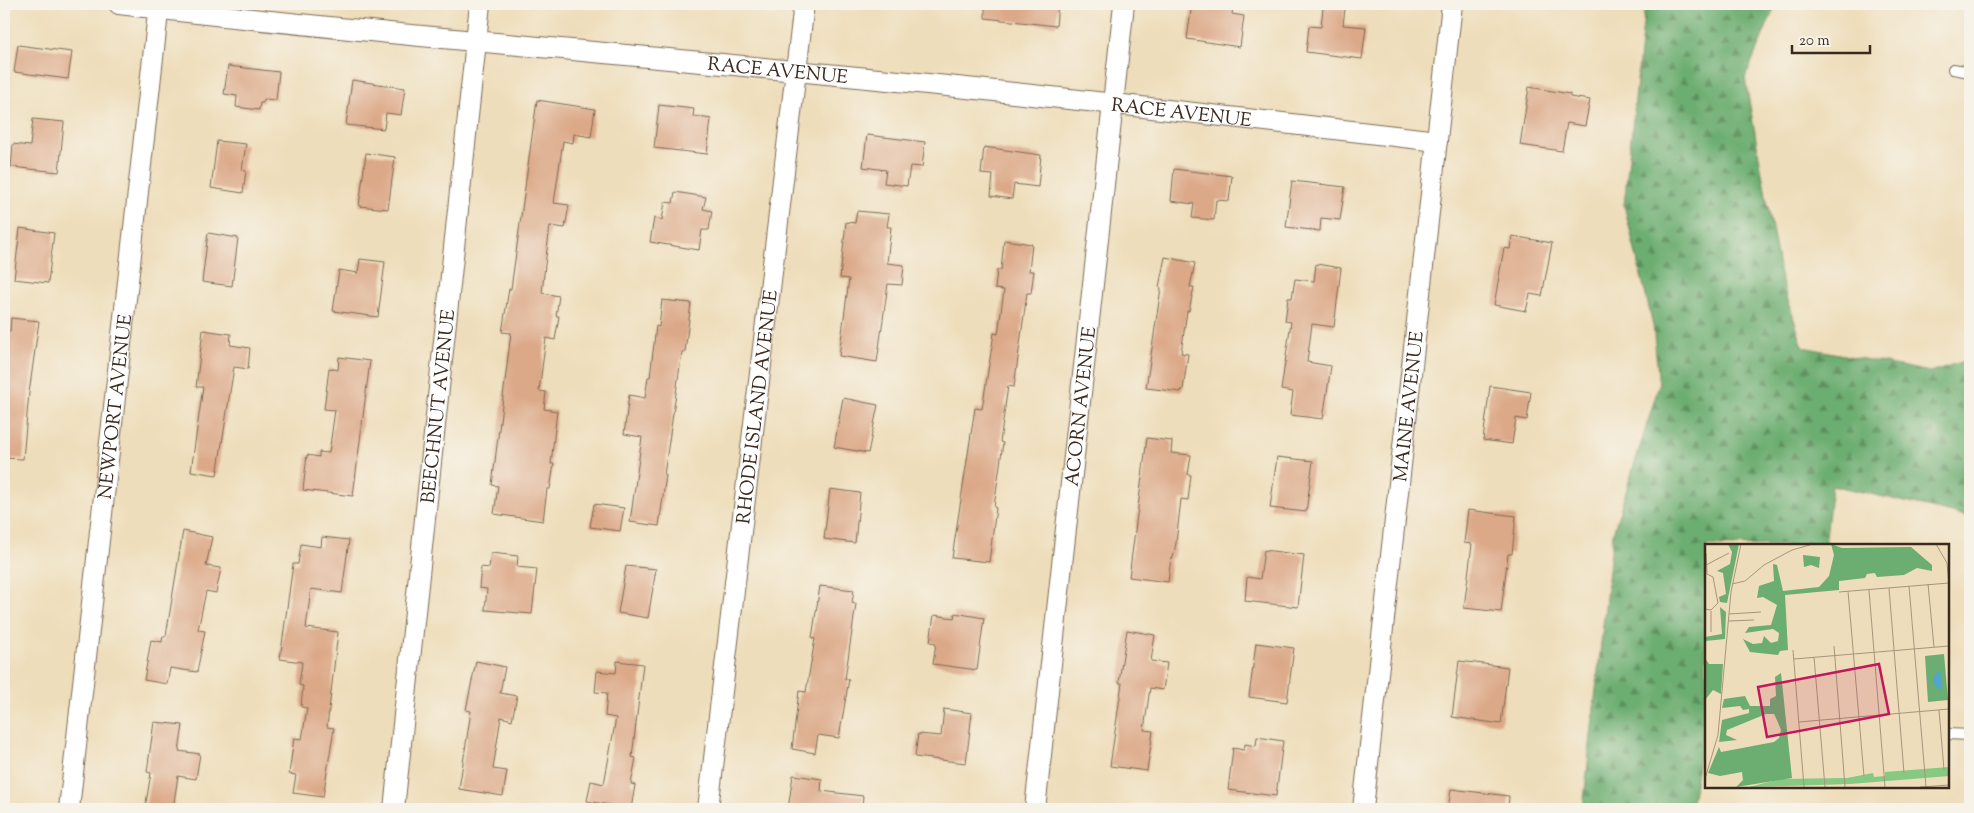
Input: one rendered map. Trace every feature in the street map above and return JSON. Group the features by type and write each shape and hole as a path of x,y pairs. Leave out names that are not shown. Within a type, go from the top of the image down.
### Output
{"street":[{"name":"RACE AVENUE","path":"119,4 159,6 476,42 797,71 1437,141"},
{"name":"BEECHNUT AVENUE","path":"394,809 480,4"},
{"name":"RHODE ISLAND AVENUE","path":"708,809 804,4"},
{"name":"ACORN AVENUE","path":"1034,809 1124,4"},
{"name":"MAINE AVENUE","path":"1363,809 1452,4"},
{"name":"NEWPORT AVENUE","path":"68,809 159,6"}],"lane":[{"path":"1953,69 1970,72"},
{"path":"1949,734 1970,734"}],"green space":[{"path":"1645,4 1776,4 1745,78 1781,279 1803,347 1930,372 1970,359 1970,517 1832,485 1825,544 1705,544 1705,720 1691,809 1583,809 1613,533 1659,385 1653,325 1624,205"}],"building":[{"path":"985,4 1058,4 1056,26 985,18"},
{"path":"1192,4 1233,6 1232,14 1244,16 1240,47 1187,39"},
{"path":"1323,7 1345,9 1343,25 1366,27 1362,59 1306,52 1309,26 1321,27"},
{"path":"18,45 72,52 68,79 14,72"},
{"path":"228,66 279,72 276,100 264,99 263,103 260,103 259,110 236,107 237,96 224,94"},
{"path":"352,80 405,88 401,115 386,113 384,129 346,125"},
{"path":"1529,87 1570,94 1570,97 1590,100 1585,126 1567,123 1562,151 1520,145"},
{"path":"537,100 595,109 591,137 574,134 573,143 563,141 554,203 569,205 565,228 550,226 545,265 542,293 559,296 556,316 559,316 555,340 546,338 539,391 546,392 544,409 557,411 551,464 554,464 550,489 547,489 543,521 494,514 498,486 492,485 511,333 502,332 509,289 511,289"},
{"path":"659,105 694,109 693,116 711,119 707,154 654,148"},
{"path":"33,119 64,122 59,172 11,167 13,144 30,146"},
{"path":"867,135 925,142 922,167 910,166 907,186 884,183 886,170 863,167"},
{"path":"217,141 246,144 242,170 246,171 243,193 211,188"},
{"path":"984,147 1041,155 1038,187 1014,184 1012,199 991,196 993,175 981,174"},
{"path":"366,153 395,157 388,209 359,206"},
{"path":"1174,169 1232,176 1229,201 1216,200 1214,220 1192,218 1194,204 1171,201"},
{"path":"1292,181 1345,187 1340,220 1321,218 1320,231 1286,227"},
{"path":"675,192 706,197 703,209 712,211 709,230 702,230 699,250 650,242 654,218 662,220 665,202 673,203"},
{"path":"857,211 889,214 887,227 891,227 887,263 904,265 902,285 888,284 877,362 839,356 849,279 840,278 846,222 855,223"},
{"path":"20,228 54,233 48,283 14,279"},
{"path":"208,233 238,238 232,286 202,282"},
{"path":"1512,236 1552,243 1542,296 1530,294 1526,311 1494,305 1504,248 1510,249"},
{"path":"1004,240 1032,244 1029,271 1034,271 1031,293 1027,293 1014,387 1008,386 1000,442 1003,443 989,562 952,558 975,408 982,409 994,333 998,334 1004,290 995,289 997,270 1001,270"},
{"path":"1165,257 1195,263 1190,287 1194,287 1189,311 1187,311 1181,353 1188,354 1183,390 1181,392 1146,388 1161,288 1159,287"},
{"path":"360,259 385,262 378,317 333,311 339,270 358,273"},
{"path":"1316,264 1341,268 1334,327 1312,324 1307,362 1331,366 1323,419 1290,415 1293,392 1281,390 1291,322 1285,321 1288,298 1292,298 1295,279 1314,281"},
{"path":"662,300 691,303 685,352 682,352 664,475 666,475 659,526 630,522 642,437 624,434 629,395 645,398 648,377 650,377 656,326 659,327"},
{"path":"11,318 39,321 29,393 23,459 4,458 4,330 10,331"},
{"path":"203,330 231,334 230,345 250,348 248,369 234,367 217,475 191,471 203,387 196,387"},
{"path":"339,357 370,361 353,496 303,490 307,455 319,457 319,452 329,453 335,410 324,409 329,368 338,370"},
{"path":"1490,386 1531,392 1527,420 1516,418 1512,444 1483,440"},
{"path":"843,398 878,405 868,453 834,447"},
{"path":"1147,438 1172,441 1171,453 1191,455 1188,475 1191,475 1188,500 1181,499 1176,543 1173,558 1171,558 1168,582 1129,577"},
{"path":"1277,457 1313,461 1306,512 1270,508"},
{"path":"830,489 860,493 855,543 824,539"},
{"path":"594,504 624,508 620,531 590,527"},
{"path":"1468,510 1516,516 1512,554 1508,554 1501,612 1464,608 1472,544 1464,543"},
{"path":"183,531 212,537 206,566 221,568 216,593 206,591 198,630 205,631 197,672 170,668 167,684 144,680 151,640 162,642 163,636 166,636"},
{"path":"322,537 349,540 342,593 311,589 306,628 338,632 327,727 334,728 323,797 293,793 296,775 289,774 294,738 302,739 307,708 301,707 303,686 299,685 302,662 280,659 293,564 298,564 301,544 321,547"},
{"path":"1264,550 1304,555 1298,607 1245,601 1247,577 1260,579"},
{"path":"491,553 518,556 517,567 537,569 532,614 485,610 487,589 479,588 481,567 489,568"},
{"path":"626,566 656,569 648,618 618,613"},
{"path":"820,586 854,590 852,603 856,604 845,679 849,679 839,738 818,735 815,753 792,749 799,691 806,692 815,639 812,638"},
{"path":"955,613 984,618 977,670 933,664 936,643 930,642 934,615 954,618"},
{"path":"1127,630 1155,635 1151,661 1167,663 1163,690 1150,688 1144,730 1153,731 1147,771 1110,766 1122,683 1119,683"},
{"path":"1256,643 1294,648 1287,702 1249,697"},
{"path":"476,661 505,667 500,693 517,696 512,720 501,717 493,769 507,771 503,796 459,789 471,711 466,710"},
{"path":"617,661 643,664 632,757 636,758 631,784 635,785 631,809 587,801 591,781 604,784 616,718 605,716 607,693 595,692 597,671 616,673"},
{"path":"1459,661 1508,667 1501,724 1452,717"},
{"path":"944,709 972,713 966,763 915,757 918,734 941,736"},
{"path":"154,722 183,725 179,751 200,754 196,779 178,776 173,809 145,809 151,773 147,772"},
{"path":"1257,737 1283,741 1276,796 1228,790 1233,748 1244,750 1245,744 1256,746"},
{"path":"793,775 822,779 821,791 863,796 862,809 788,809"},
{"path":"1451,789 1509,796 1508,809 1448,809"}]}
